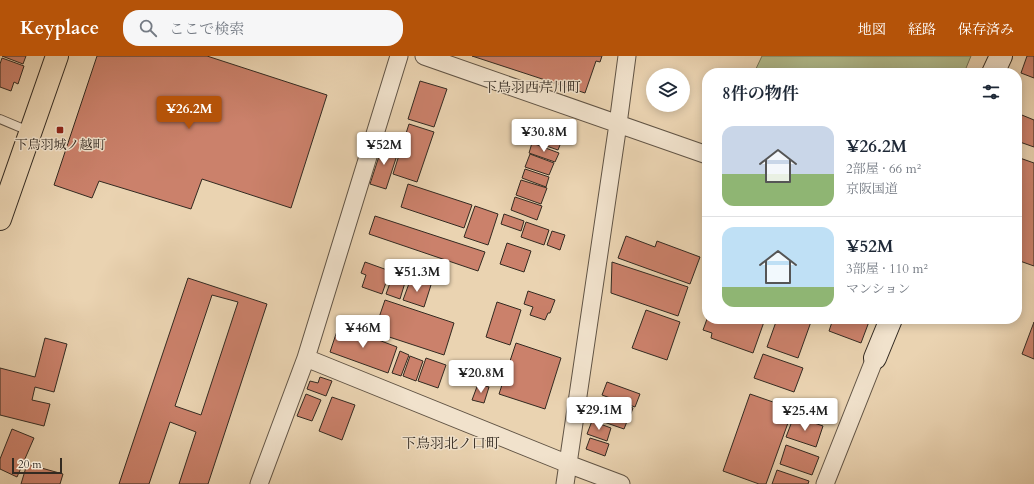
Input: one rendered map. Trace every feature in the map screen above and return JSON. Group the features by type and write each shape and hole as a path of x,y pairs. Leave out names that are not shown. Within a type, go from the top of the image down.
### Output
{"highway":[{"path":"0,218 57,56"}],"street":[{"path":"259,484 306,358 399,56"},
{"path":"424,56 702,153"},
{"path":"565,484 627,56"},
{"path":"995,68 1001,56"},
{"path":"825,484 889,324"},
{"path":"306,358 621,484"}],"lane":[{"path":"0,119 30,132"}],"green space":[{"path":"762,56 971,56 966,68 756,68"}],"building":[{"path":"2,56 26,56 23,64"},
{"path":"97,56 207,56 327,95 291,208 202,179 191,209 99,181 92,198 54,185"},
{"path":"472,56 602,56 600,62 596,61 585,93"},
{"path":"1027,56 1034,56 1034,78 1022,73"},
{"path":"2,58 24,66 18,84 14,82 11,91 0,87 0,64"},
{"path":"420,81 447,89 434,127 408,119"},
{"path":"1022,115 1034,120 1034,147 1022,143"},
{"path":"409,124 434,132 417,182 393,174"},
{"path":"540,127 564,135 558,150 535,142"},
{"path":"532,143 559,153 555,162 529,153"},
{"path":"383,144 399,149 386,189 370,184"},
{"path":"530,154 554,163 549,175 525,167"},
{"path":"1022,159 1034,163 1034,266 1022,262"},
{"path":"525,169 549,177 546,187 522,178"},
{"path":"521,180 547,188 541,204 516,195"},
{"path":"408,184 472,205 464,228 401,207"},
{"path":"515,197 542,206 537,220 511,210"},
{"path":"475,206 498,214 488,245 464,237"},
{"path":"504,214 524,221 521,231 501,224"},
{"path":"375,216 485,252 478,271 369,234"},
{"path":"526,222 549,230 544,245 521,237"},
{"path":"552,231 565,235 560,250 547,245"},
{"path":"626,236 655,247 657,241 700,257 690,284 618,258"},
{"path":"507,243 531,251 524,272 500,264"},
{"path":"365,262 390,271 382,294 362,287 366,275 361,273"},
{"path":"612,262 688,287 678,316 611,293"},
{"path":"394,272 407,276 400,299 386,294"},
{"path":"188,278 267,304 208,484 179,484 196,432 170,422 149,484 119,484","holes":["212,295 238,302 201,415 175,406"]},
{"path":"411,278 431,285 424,307 403,300"},
{"path":"528,291 555,300 550,313 548,313 545,320 530,315 533,307 524,304"},
{"path":"385,300 454,323 444,355 374,332"},
{"path":"497,302 521,310 510,345 486,337"},
{"path":"646,310 680,322 667,360 632,348"},
{"path":"1034,322 1034,359 1022,354"},
{"path":"705,324 763,324 753,353 711,338 712,333 703,330"},
{"path":"775,324 810,324 798,358 767,347"},
{"path":"831,324 868,324 861,343 829,331"},
{"path":"339,325 397,347 388,373 330,352"},
{"path":"45,338 67,344 54,392 35,387 32,400 50,404 44,426 0,415 0,368 35,377"},
{"path":"516,343 561,358 545,409 499,394"},
{"path":"400,351 409,355 401,376 392,373"},
{"path":"763,354 803,368 794,392 754,378"},
{"path":"410,356 423,361 416,381 403,376"},
{"path":"426,358 446,365 438,388 418,381"},
{"path":"320,377 332,381 326,396 307,389 310,381 318,383"},
{"path":"607,382 640,394 635,407 602,395"},
{"path":"478,384 489,387 484,403 472,400"},
{"path":"306,394 321,400 312,421 297,416"},
{"path":"750,394 793,409 766,484 759,484 723,471"},
{"path":"332,397 355,405 342,440 319,431"},
{"path":"604,398 633,408 629,419 600,408"},
{"path":"602,410 628,419 624,429 598,420"},
{"path":"794,416 823,426 816,447 786,437"},
{"path":"592,421 611,428 607,441 587,434"},
{"path":"12,429 34,438 17,477 0,469 0,459"},
{"path":"590,438 609,444 605,456 586,449"},
{"path":"786,445 819,457 812,475 780,464"},
{"path":"27,464 63,474 60,484 21,484"},
{"path":"777,470 809,481 808,484 772,484"}],"place":[{"name":"下鳥羽城ノ越町","path":"60,130"}],"district":[{"name":"下鳥羽西芹川町","path":"532,87"},
{"name":"下鳥羽北ノ口町","path":"451,443"}]}
